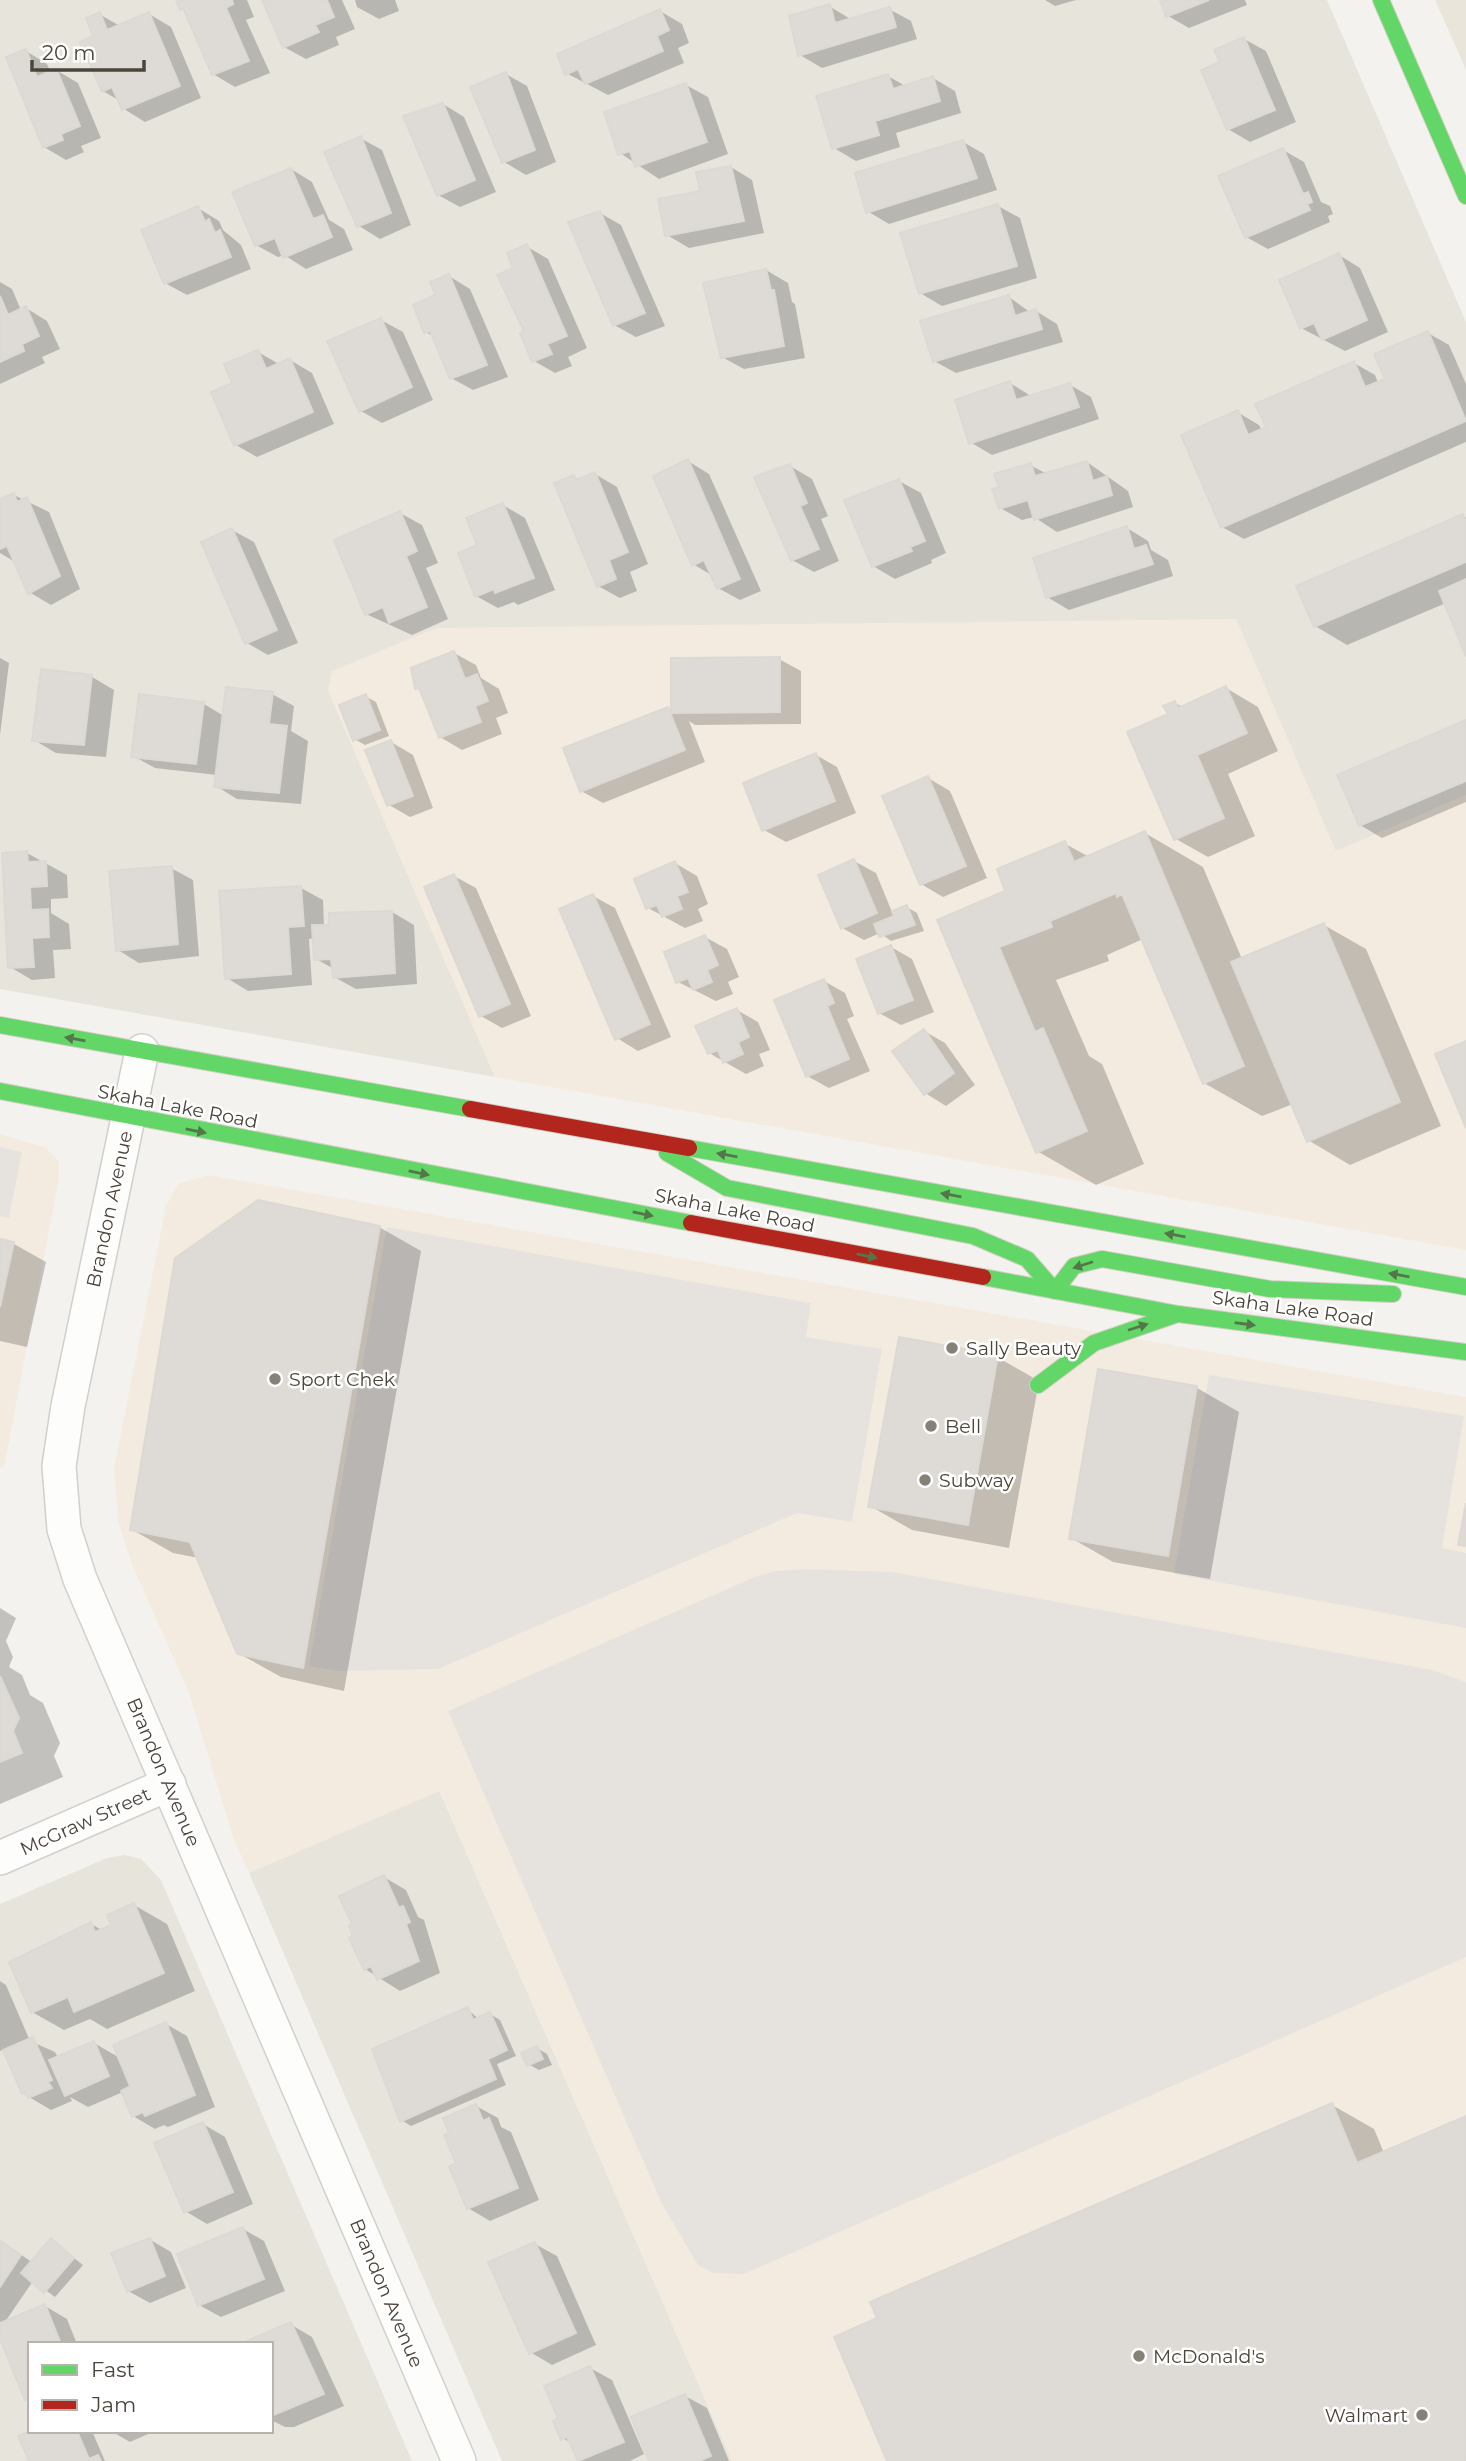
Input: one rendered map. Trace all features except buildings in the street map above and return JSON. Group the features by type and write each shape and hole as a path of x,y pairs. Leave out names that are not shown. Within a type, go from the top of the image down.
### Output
{"main road":[{"path":"1381,0 1466,196"},
{"path":"0,1026 1466,1287"},
{"name":"Skaha Lake Road","path":"0,1091 129,1118 1178,1314 1466,1352"},
{"path":"645,1140 727,1188 973,1236 1027,1259 1055,1291 1074,1266 1102,1259 1270,1289 1466,1297"},
{"path":"1038,1385 1094,1343 1178,1314"}],"street":[{"name":"Brandon Avenue","path":"142,1051 68,1406 59,1466 64,1529 80,1579 459,2461"},
{"name":"McGraw Street","path":"0,1858 169,1784"}],"shaded area":[{"path":"0,0 1327,0 1466,322 1466,795 1336,852 1236,619 328,690 495,1077 0,989"},
{"path":"1435,0 1466,0 1466,71 1464,65"},
{"path":"1236,619 1336,851 1466,795 1466,1250 495,1077 328,690 332,671 436,628"},
{"path":"0,1134 45,1147 59,1161 59,1178 4,1468 0,1467"},
{"path":"0,1147 22,1152 9,1218 0,1216"},
{"path":"208,1175 1466,1397 1466,2461 732,2461 440,1791 249,1873 233,1837 189,1693 133,1567 118,1521 114,1468 166,1206 178,1184"},
{"path":"387,1227 811,1303 806,1337 882,1349 852,1522 797,1513 438,1669 337,1671 309,1666"},
{"path":"1209,1375 1464,1416 1442,1548 1466,1553 1466,1628 1174,1574"},
{"path":"806,1569 892,1572 1432,1670 1466,1682 1466,1957 744,2274 713,2273 698,2265 662,2204 448,1711 755,1577 776,1571"},
{"path":"439,1790 732,2461 502,2461 249,1873"},
{"path":"125,1855 141,1859 161,1880 412,2461 0,2461 0,1904 107,1858"}],"traffic: fast":[{"path":"1381,0 1466,196"},
{"path":"0,1025 470,1109"},
{"path":"0,1091 691,1223"},
{"path":"689,1148 1466,1287"},
{"path":"667,1153 727,1188 973,1236 1027,1259 1055,1291"},
{"path":"1055,1291 1074,1266 1102,1259 1270,1289 1393,1294"},
{"path":"983,1277 1178,1314 1466,1352"},
{"path":"1038,1385 1094,1343 1175,1315"}],"traffic: jam":[{"path":"470,1109 689,1148"},
{"path":"691,1223 983,1277"}],"place":[{"name":"Sally Beauty","path":"952,1348"},
{"name":"Sport Chek","path":"275,1379"},
{"name":"Bell","path":"931,1426"},
{"name":"Subway","path":"925,1480"},
{"name":"McDonald's","path":"1139,2356"},
{"name":"Walmart","path":"1422,2415"}]}
